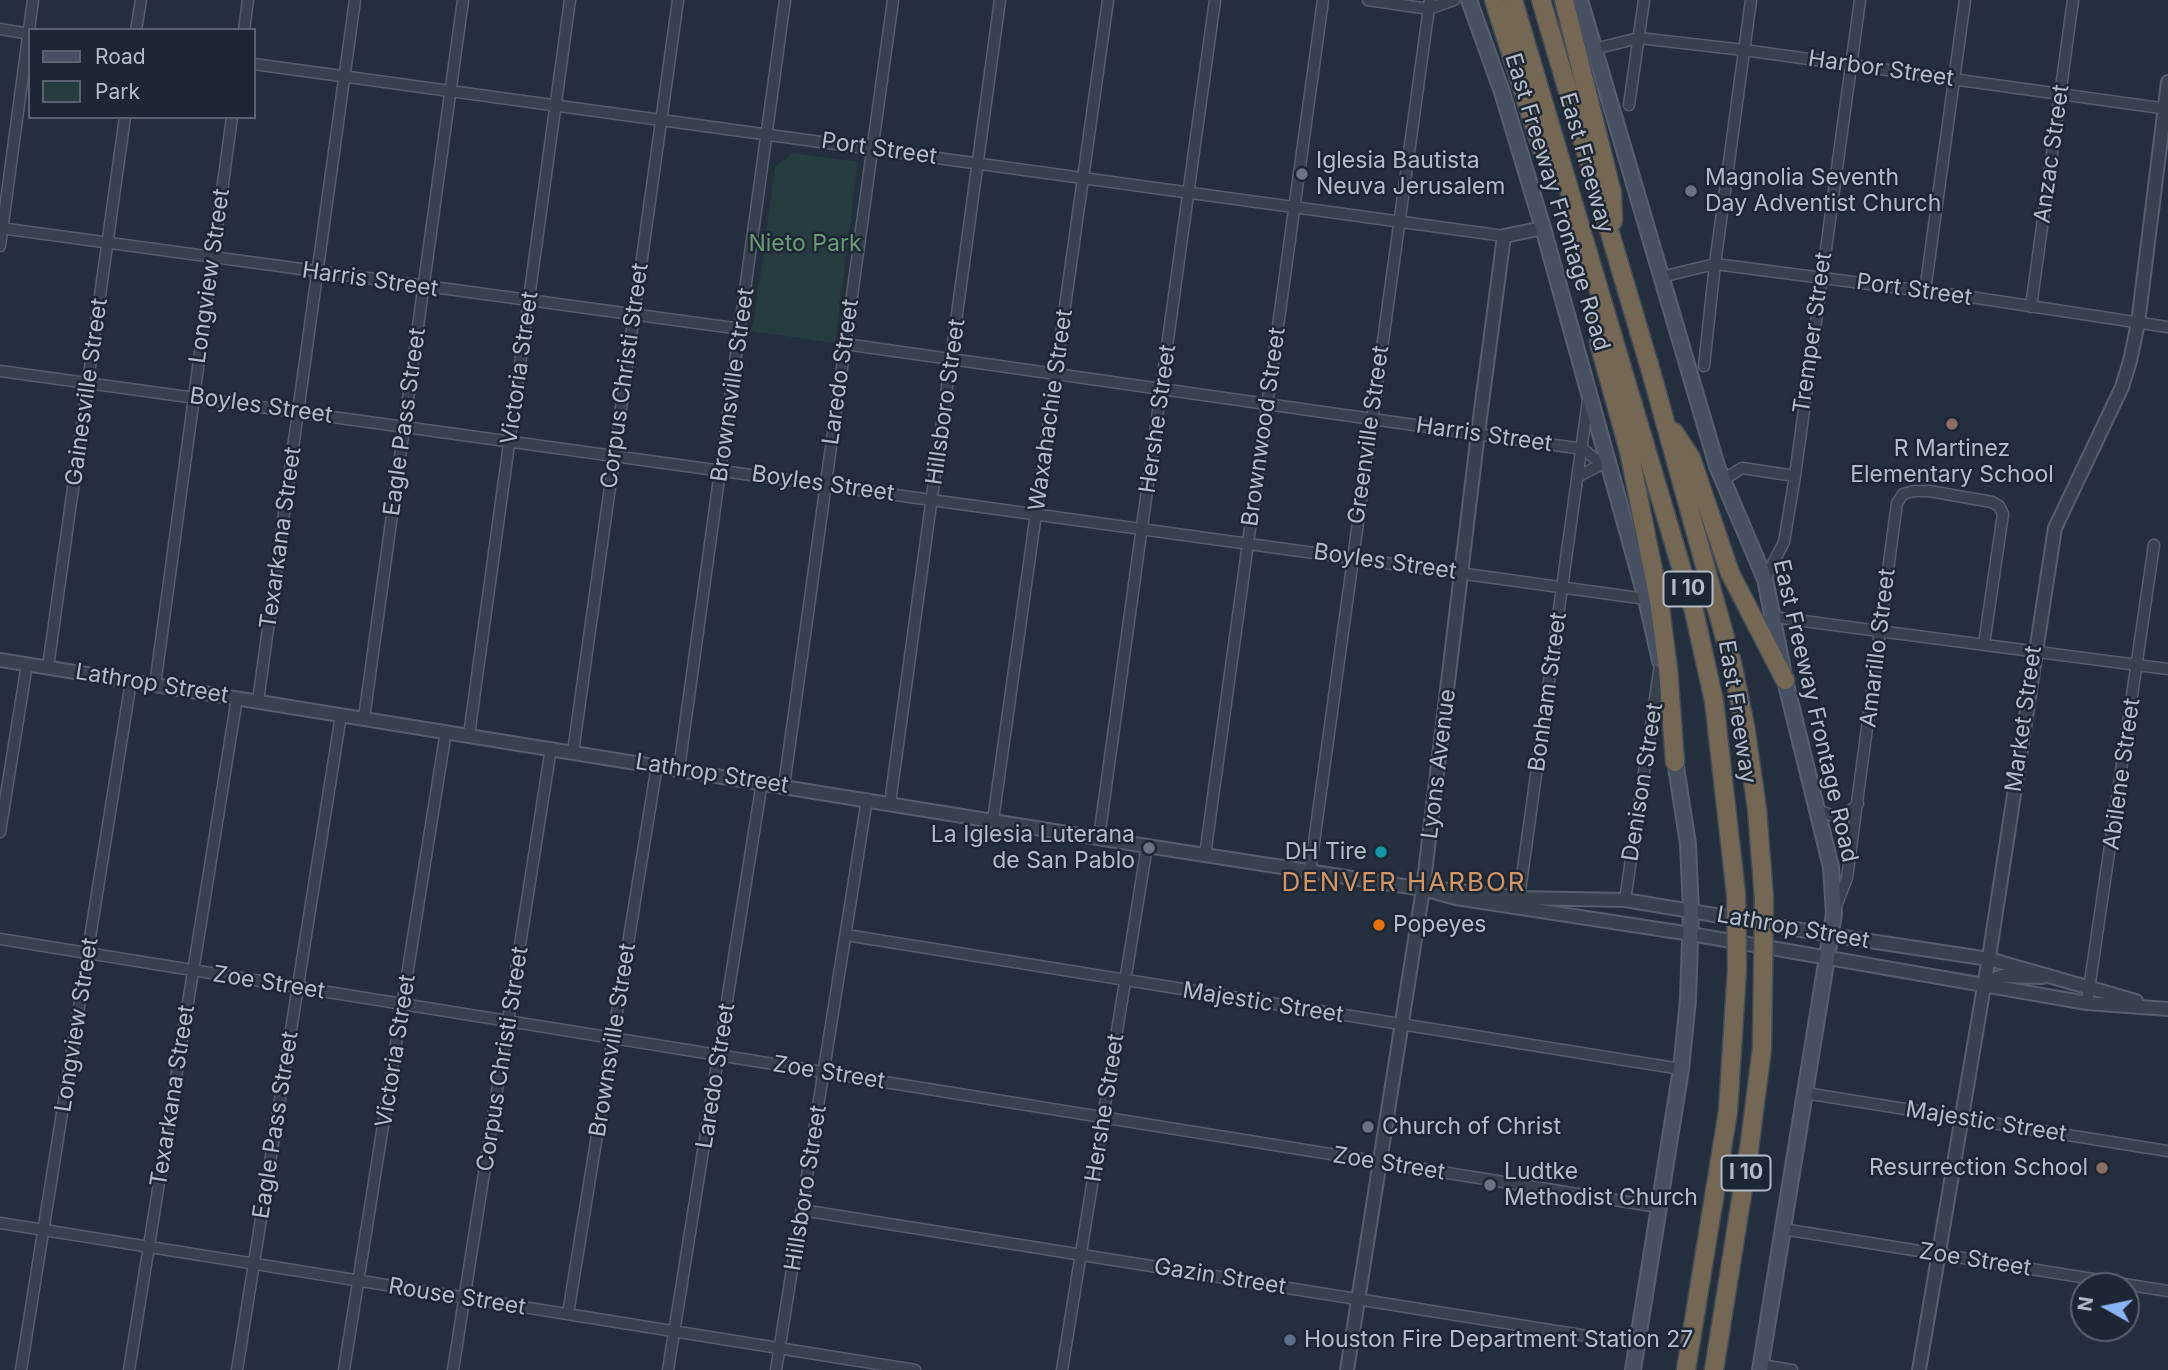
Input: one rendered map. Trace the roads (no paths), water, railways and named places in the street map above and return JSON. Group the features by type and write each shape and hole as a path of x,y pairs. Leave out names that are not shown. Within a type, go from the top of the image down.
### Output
{"highway":[{"path":"1493,0 1542,150 1567,184"},
{"name":"East Freeway","path":"1513,0 1694,611 1714,701 1735,894 1737,969 1728,1111 1686,1370"},
{"name":"East Freeway","path":"1541,0 1664,417 1732,663 1745,726 1755,797 1764,898 1762,1048 1749,1150 1714,1370"},
{"path":"1564,0 1612,193 1613,242"},
{"path":"1600,293 1599,343 1629,451 1659,600 1668,669 1675,762"},
{"path":"1664,417 1691,458 1730,573 1785,680"}],"main road":[{"name":"East Freeway Frontage Road","path":"1469,0 1502,92 1543,228 1589,389 1604,462 1646,599 1661,665 1688,844 1692,911 1681,1069 1633,1370"},
{"name":"East Freeway Frontage Road","path":"1580,0 1723,480 1765,579 1785,680 1831,867 1834,914 1760,1367"}],"street":[{"path":"30,28 33,0"},
{"path":"136,28 141,0"},
{"path":"244,28 248,0"},
{"name":"Texarkana Street","path":"258,701 355,0"},
{"name":"Eagle Pass Street","path":"364,718 463,0"},
{"name":"Victoria Street","path":"469,735 570,0"},
{"name":"Corpus Christi Street","path":"573,752 678,0"},
{"name":"Brownsville Street","path":"679,769 785,0"},
{"name":"Laredo Street","path":"784,786 893,0"},
{"name":"Hillsboro Street","path":"890,803 1000,0"},
{"name":"Waxahachie Street","path":"993,820 1108,0"},
{"name":"Hershe Street","path":"1099,837 1215,0"},
{"name":"Brownwood Street","path":"1205,855 1323,0"},
{"path":"1368,0 1429,5 1454,0"},
{"path":"1629,105 1644,0"},
{"path":"1704,366 1751,0"},
{"name":"Tremper Street","path":"1765,579 1784,542 1795,476 1860,0"},
{"path":"1925,291 1965,0"},
{"name":"Anzac Street","path":"2031,307 2073,0"},
{"name":"Greenville Street","path":"1310,871 1429,5"},
{"path":"0,29 28,34"},
{"name":"Harbor Street","path":"1594,49 1639,38 2166,108"},
{"path":"0,246 28,41"},
{"name":"Port Street","path":"256,64 1504,236"},
{"name":"Market Street","path":"1919,1370 1989,959 2034,651 2055,528 2122,387 2138,323 2168,82"},
{"name":"Gainesville Street","path":"48,667 124,119"},
{"name":"Longview Street","path":"155,685 232,119"},
{"name":"Harris Street","path":"1,228 633,317 741,329"},
{"path":"1504,236 1543,228"},
{"name":"Lyons Avenue","path":"1347,1370 1423,889 1504,236"},
{"name":"Port Street","path":"1661,277 1715,264 1821,276 2168,327"},
{"name":"Harris Street","path":"845,344 1583,449"},
{"name":"Boyles Street","path":"0,371 615,454 1646,599"},
{"name":"Bonham Street","path":"1518,903 1583,449 1589,389"},
{"path":"1579,476 1604,462 1583,449"},
{"path":"1723,480 1742,468 1795,476"},
{"name":"Amarillo Street","path":"1834,914 1847,878 1897,503 1903,494 1928,491 1992,502 1999,506 2003,514 1984,644"},
{"name":"Abilene Street","path":"2087,1003 2154,545"},
{"path":"1773,617 1881,629 2168,669"},
{"name":"Lathrop Street","path":"0,660 1147,846 1423,889 1456,889 1518,903 1825,959 2087,1003 2162,1008"},
{"path":"0,832 27,664"},
{"name":"Denison Street","path":"1625,900 1661,665"},
{"name":"Longview Street","path":"21,1370 131,681"},
{"name":"Texarkana Street","path":"129,1370 237,698"},
{"name":"Eagle Pass Street","path":"237,1370 341,715"},
{"name":"Victoria Street","path":"344,1370 446,732"},
{"name":"Corpus Christi Street","path":"453,1370 551,748"},
{"name":"Brownsville Street","path":"568,1314 657,765"},
{"name":"Laredo Street","path":"668,1370 762,782"},
{"name":"Hillsboro Street","path":"776,1370 867,799"},
{"path":"1816,805 1821,811 1833,816 1845,815 1857,804"},
{"name":"Hershe Street","path":"1062,1370 1147,846"},
{"name":"Lathrop Street","path":"1518,903 1625,900 1989,959 2162,1008"},
{"name":"Majestic Street","path":"846,935 1681,1069"},
{"name":"Zoe Street","path":"0,939 1658,1207"},
{"path":"1984,984 2002,976 2060,978"},
{"name":"Majestic Street","path":"1805,1093 2168,1151"},
{"name":"Gazin Street","path":"802,1210 1637,1344"},
{"name":"Rouse Street","path":"0,1223 915,1370"},
{"name":"Zoe Street","path":"1783,1229 2168,1292"},
{"path":"1760,1367 1792,1370"}],"place":[{"name":"Iglesia Bautista Neuva Jerusalem","path":"1302,174"},
{"name":"Magnolia Seventh Day Adventist Church","path":"1691,191"},
{"name":"R Martinez Elementary School","path":"1952,424"},
{"name":"La Iglesia Luterana de San Pablo","path":"1149,848"},
{"name":"DH Tire","path":"1381,852"},
{"name":"Popeyes","path":"1379,925"},
{"name":"Church of Christ","path":"1368,1127"},
{"name":"Resurrection School","path":"2102,1168"},
{"name":"Ludtke Methodist Church","path":"1490,1185"},
{"name":"Houston Fire Department Station 27","path":"1290,1340"}],"district":[{"name":"DENVER HARBOR","path":"1404,883"}],"park label":[{"name":"Nieto Park","path":"805,244"}]}
